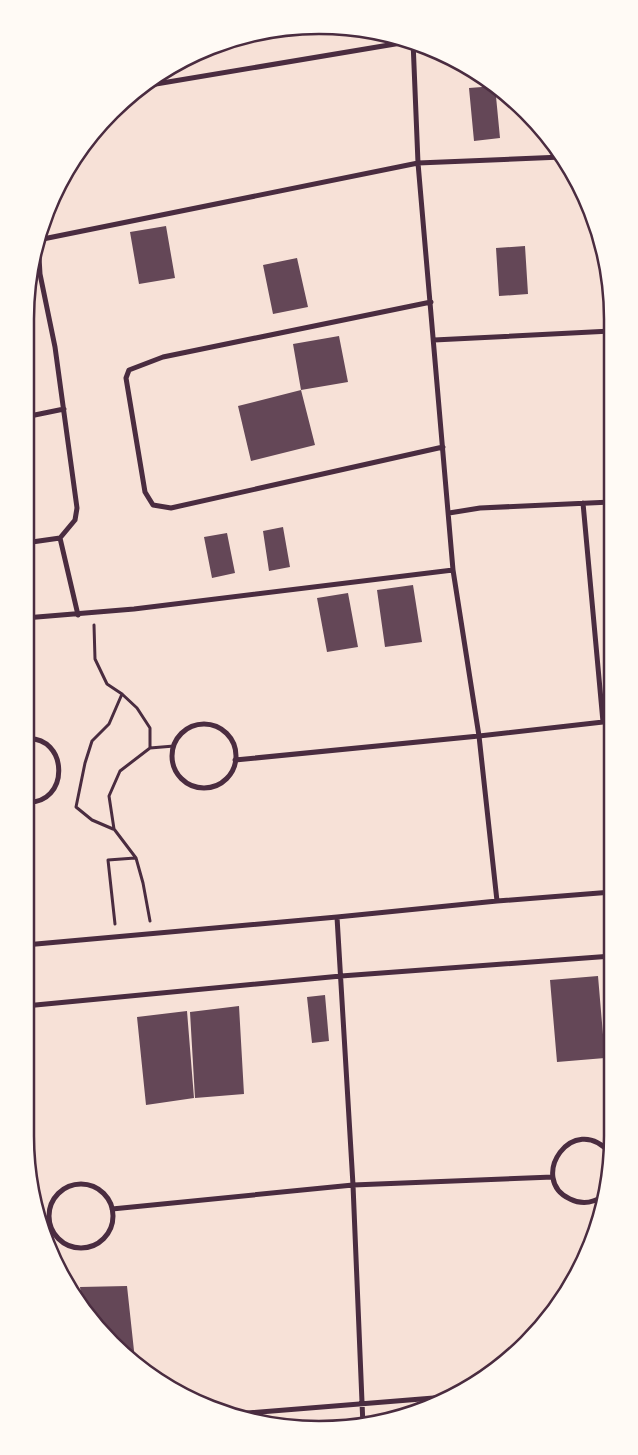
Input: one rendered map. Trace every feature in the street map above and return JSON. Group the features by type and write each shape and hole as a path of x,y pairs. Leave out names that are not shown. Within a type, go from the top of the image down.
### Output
{"street":[{"path":"159,84 396,44"},
{"path":"413,50 418,163 453,570 479,736 497,901"},
{"path":"45,239 418,163 553,157"},
{"path":"34,542 60,538 74,520 77,508 56,347 40,274 39,262"},
{"path":"431,302 163,357 130,370 126,378 146,492 153,505 171,508 443,447"},
{"path":"434,340 604,331"},
{"path":"34,415 64,409"},
{"path":"448,513 480,508 604,502"},
{"path":"235,760 603,722 583,503"},
{"path":"60,538 78,615"},
{"path":"34,617 78,615 453,570"},
{"path":"204,724 224,732 231,740 235,750 235,760 232,771 226,779 217,785 207,788 197,787 183,780 174,768 172,758 174,746 178,738 194,726 204,724"},
{"path":"34,740 48,746 57,759 59,775 56,785 50,793 42,800 34,801"},
{"path":"34,943 604,893"},
{"path":"337,917 353,1185 363,1418"},
{"path":"34,1005 341,976 604,957"},
{"path":"598,1199 588,1203 577,1202 560,1192 553,1177 554,1162 558,1153 575,1140 585,1139 604,1147"},
{"path":"112,1209 353,1185 553,1177"},
{"path":"71,1185 92,1186 101,1191 108,1199 112,1209 112,1220 109,1230 94,1245 85,1248 74,1247 60,1240 51,1227 49,1217 50,1206 55,1197 71,1185"},
{"path":"249,1413 432,1398"}],"path":[{"path":"94,613 95,659 107,684 122,694 136,708 150,728 150,748"},
{"path":"114,829 92,820 76,807 85,762 92,741 109,724 122,694"},
{"path":"152,934 143,883 136,858 114,829 109,796 120,771 150,748 174,746"},
{"path":"116,937 108,860 136,858"}],"building":[{"path":"484,87 496,95 500,138 474,141 469,88"},
{"path":"166,226 175,278 139,284 130,232"},
{"path":"525,246 528,294 499,296 496,248"},
{"path":"297,258 308,307 273,314 263,265"},
{"path":"339,336 348,382 301,390 293,344"},
{"path":"301,390 315,445 251,461 238,406"},
{"path":"283,527 290,567 269,571 263,531"},
{"path":"227,533 235,573 212,578 204,537"},
{"path":"413,585 422,642 385,647 377,590"},
{"path":"348,593 358,647 327,652 317,598"},
{"path":"598,976 604,1058 557,1062 550,980"},
{"path":"325,995 329,1041 312,1043 307,997"},
{"path":"239,1006 244,1094 195,1098 190,1012"},
{"path":"187,1011 194,1098 146,1105 137,1017"},
{"path":"127,1286 134,1353 117,1338 93,1310 81,1292 80,1287"}]}
